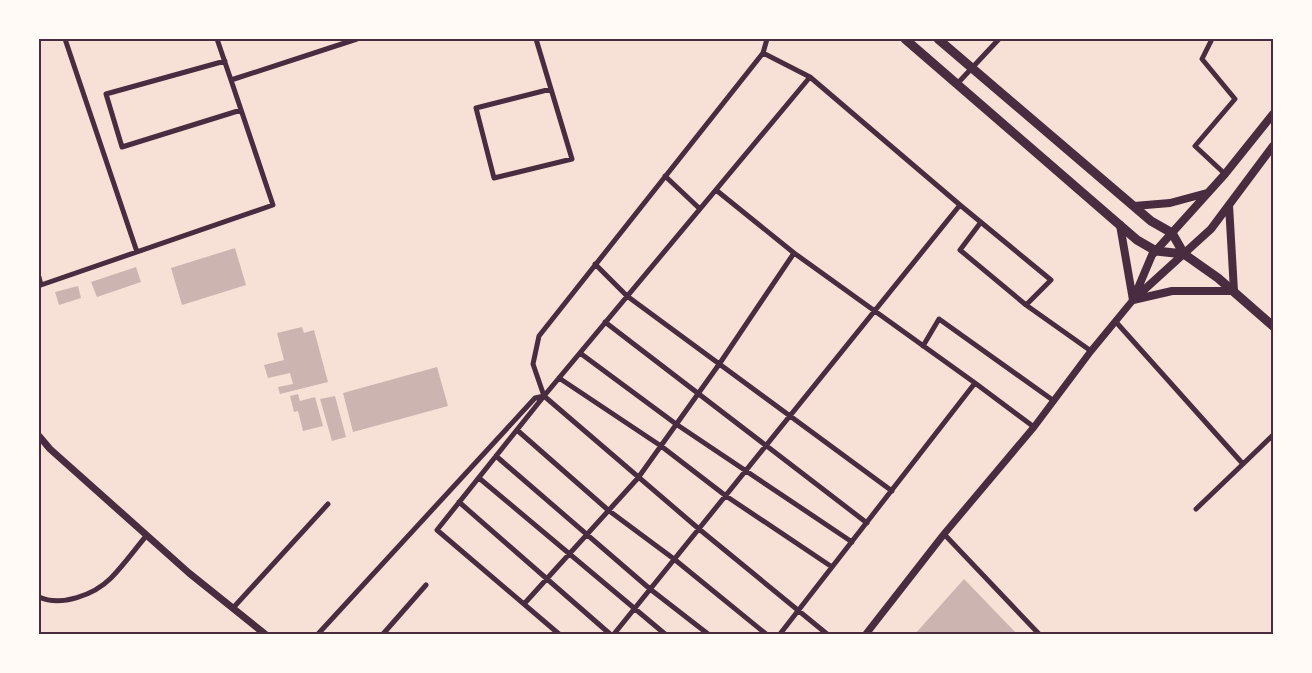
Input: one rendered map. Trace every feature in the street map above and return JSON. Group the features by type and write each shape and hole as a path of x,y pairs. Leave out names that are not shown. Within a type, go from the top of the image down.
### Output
{"highway":[{"path":"905,39 1137,240 1156,251 1184,254"},
{"path":"938,39 1151,222 1172,233 1184,254 1234,291 1273,326"}],"main road":[{"path":"1133,300 1156,251 1225,174 1273,114"},
{"path":"1133,300 1211,229 1273,146"},
{"path":"1134,206 1170,203 1209,192"},
{"path":"1133,300 1172,291 1234,291 1229,205"},
{"path":"1120,225 1133,300"}],"street":[{"path":"65,39 137,252"},
{"path":"39,277 41,285 273,205 217,39"},
{"path":"231,80 357,39"},
{"path":"536,39 551,89 572,159 494,178 476,108 551,89"},
{"path":"767,39 763,53 539,336 532,364 544,396 638,478 827,634"},
{"path":"957,84 997,39"},
{"path":"1212,39 1202,59 1235,99 1195,146 1225,174"},
{"path":"763,53 810,77 1051,280 1026,306"},
{"path":"225,61 106,94 122,147 241,110"},
{"path":"559,634 437,530 544,396 810,77"},
{"path":"665,176 700,209"},
{"path":"716,190 794,253 1034,427"},
{"path":"614,634 960,205"},
{"path":"981,222 960,250 1026,306 1090,352"},
{"path":"524,604 638,478 720,363 794,253"},
{"path":"596,264 627,296 892,491"},
{"path":"866,634 944,534 1034,427 1090,352 1133,300"},
{"path":"923,346 939,319 1054,400"},
{"path":"606,322 698,394 767,444 866,523"},
{"path":"1116,322 1243,464"},
{"path":"580,353 745,472 852,542"},
{"path":"559,378 661,446 726,496 832,567"},
{"path":"780,634 975,384"},
{"path":"318,634 535,398 544,396"},
{"path":"517,430 608,510 674,559 766,634"},
{"path":"1196,510 1273,435"},
{"path":"39,436 50,449 146,535 265,634"},
{"path":"496,456 650,589 708,634"},
{"path":"479,478 570,553 634,610 665,634"},
{"path":"459,502 610,634"},
{"path":"233,608 328,504"},
{"path":"944,534 1039,634"},
{"path":"39,597 45,600 75,600 110,580 146,535"},
{"path":"383,634 426,585"}],"building":[{"path":"235,248 246,285 182,305 171,268"},
{"path":"136,267 141,282 97,297 91,282"},
{"path":"78,286 81,298 59,305 55,292"},
{"path":"302,327 304,333 314,330 328,382 280,394 278,387 293,384 290,373 268,378 264,365 284,360 277,333"},
{"path":"437,367 448,406 353,432 343,393"},
{"path":"298,394 300,401 315,397 323,426 303,431 298,411 294,412 290,396"},
{"path":"335,396 346,437 332,441 320,399"},
{"path":"964,579 1017,634 915,634"}]}
